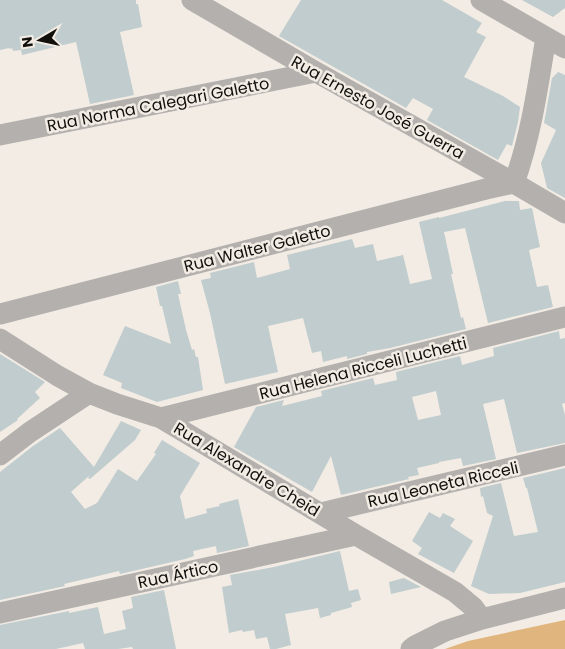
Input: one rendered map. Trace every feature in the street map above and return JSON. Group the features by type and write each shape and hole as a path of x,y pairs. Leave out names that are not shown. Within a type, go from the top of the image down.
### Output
{"street":[{"name":"Rua Ernesto José Guerra","path":"192,0 565,213"},
{"path":"481,0 565,48"},
{"path":"514,183 522,162 528,137 546,37"},
{"name":"Rua Norma Calegari Galetto","path":"0,135 316,72"},
{"name":"Rua Walter Galetto","path":"0,314 514,183"},
{"name":"Rua Helena Ricceli Luchetti","path":"161,418 565,317"},
{"name":"Rua Alexandre Cheid","path":"0,339 58,376 89,393 161,418 455,592 473,607 482,619"},
{"path":"0,455 30,432 89,393"},
{"name":"Rua Leoneta Ricceli","path":"321,513 565,455"},
{"name":"Rua Ártico","path":"0,613 356,535"},
{"path":"411,649 445,631 482,619 565,598"}],"shaded area":[{"path":"565,620 565,649 445,649 468,641"}],"building":[{"path":"0,0 136,0 142,27 120,32 134,95 90,104 76,42 22,55 21,50 13,51 12,48 9,48 0,50"},
{"path":"301,0 442,0 482,23 476,32 486,37 464,77 503,96 520,107 512,146 507,144 498,160 427,120 433,109 413,98 406,108 279,36"},
{"path":"522,0 565,0 565,8 553,17"},
{"path":"558,72 565,75 565,198 547,188 541,163 556,130 544,123 552,78"},
{"path":"505,201 519,201 520,210 532,208 540,247 529,250 537,287 548,285 553,307 488,323 465,228 444,232 453,274 451,274 461,318 463,317 466,329 367,352 367,354 347,359 347,356 323,362 321,351 312,353 303,318 268,326 278,372 225,384 201,280 211,278 210,273 254,262 257,278 290,269 287,255 352,239 355,248 373,244 377,261 403,255 410,284 432,279 419,222"},
{"path":"178,281 181,294 178,294 186,330 192,350 194,349 196,357 198,357 203,390 157,402 121,388 122,383 103,375 125,326 171,344 156,287"},
{"path":"559,331 560,339 565,338 565,403 562,404 565,415 565,443 517,453 504,399 483,404 496,459 463,466 461,458 439,462 417,468 419,475 408,477 409,479 341,495 331,456 312,492 234,447 256,407 284,400 282,406 322,396 321,391 373,378 375,385 397,380 396,372 460,356 462,365 494,356 493,348","holes":["436,391 441,415 418,420 412,397"]},
{"path":"0,354 45,382 35,392 40,398 18,420 0,432"},
{"path":"121,421 141,430 135,440 90,479 88,478 90,475 71,492 85,509 97,503 118,469 137,481 156,454 154,453 162,440 200,463 180,496 185,519 207,513 206,509 238,499 249,546 217,553 216,546 193,551 194,556 185,559 120,574 119,571 64,584 65,586 0,600 0,472 60,428 94,467"},
{"path":"565,468 565,582 520,593 489,594 471,586 493,516 487,513 480,488 501,483 514,536 538,532 523,478"},
{"path":"429,512 440,518 443,513 455,519 450,526 473,541 454,573 418,554 422,548 412,541"},
{"path":"340,551 349,591 358,589 361,600 351,603 352,607 320,618 318,608 285,614 291,645 276,649 270,649 267,637 256,639 254,630 229,633 222,587 232,585 230,575 274,567"},
{"path":"404,578 421,587 391,594 389,582"},
{"path":"164,590 176,649 133,649 132,647 85,649 83,643 56,649 0,649 0,625 69,611 69,613 98,607 104,634 126,629 122,611 133,608 131,597"}]}
